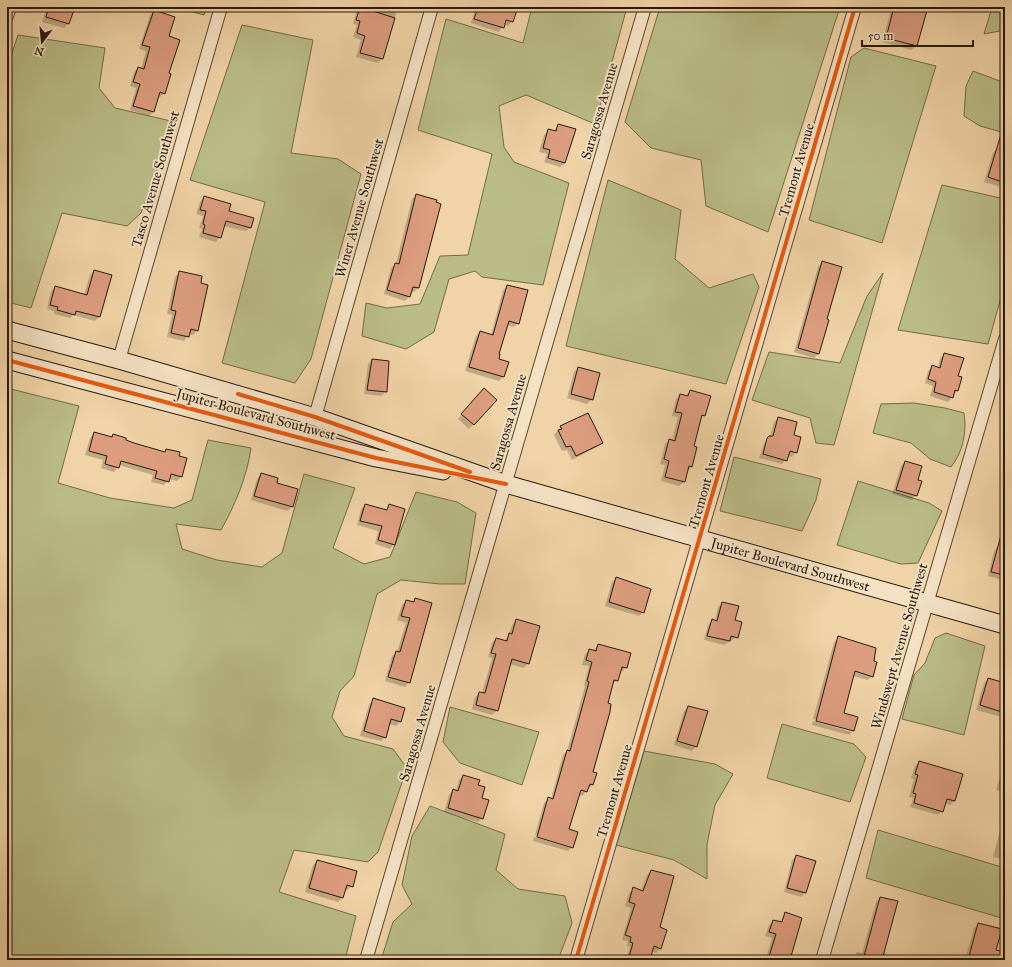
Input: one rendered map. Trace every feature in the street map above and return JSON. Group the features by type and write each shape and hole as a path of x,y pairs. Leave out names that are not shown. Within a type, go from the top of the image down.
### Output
{"street":[{"path":"7,16 10,7"},
{"name":"Tasco Avenue Southwest","path":"119,360 221,7"},
{"name":"Winer Avenue Southwest","path":"315,417 432,7"},
{"name":"Saragossa Avenue","path":"366,960 645,7"},
{"name":"Tremont Avenue","path":"576,960 855,7"},
{"name":"Jupiter Boulevard Southwest","path":"7,330 119,360 315,417 506,484 1005,625"},
{"name":"Windswept Avenue Southwest","path":"822,960 1005,339"},
{"name":"Jupiter Boulevard Southwest","path":"7,360 376,458 506,484"}],"green space":[{"path":"175,7 207,7 204,15"},
{"path":"532,7 627,7 595,124 526,95 499,106 504,147 514,162 569,183 543,285 482,277 475,271 449,279 434,332 406,349 362,336 366,303 387,308 420,304 440,256 468,255 492,154 418,130 446,19 523,43"},
{"path":"660,7 840,7 768,232 706,206 701,160 651,148 625,122"},
{"path":"992,7 1005,7 1005,30 984,34"},
{"path":"242,25 313,40 291,153 338,159 361,174 311,359 295,383 222,363 265,202 190,180"},
{"path":"18,35 105,48 99,88 115,108 175,122 141,213 127,226 62,213 31,308 7,302 7,68"},
{"path":"864,48 936,66 882,243 809,220 851,57"},
{"path":"973,71 1005,83 1005,133 980,126 964,116 966,86"},
{"path":"608,180 681,210 675,259 709,288 753,274 759,287 726,384 566,346"},
{"path":"942,185 1005,199 1005,283 988,344 898,330"},
{"path":"883,273 834,445 816,443 810,418 752,400 769,352 840,363 867,296"},
{"path":"7,388 79,406 58,483 110,498 174,508 192,500 208,440 251,448 247,470 240,490 221,530 176,524 182,549 217,560 262,567 282,553 304,474 355,488 333,548 364,564 390,557 416,492 457,502 476,513 465,584 440,584 401,580 377,594 354,676 340,691 332,717 344,736 393,749 407,768 378,852 368,862 294,850 279,892 356,916 345,960 7,960"},
{"path":"914,403 964,413 965,427 963,442 959,455 951,467 930,459 911,443 873,433 881,404"},
{"path":"734,457 821,479 816,500 802,531 720,511"},
{"path":"858,481 929,503 942,511 918,563 901,564 837,545"},
{"path":"946,633 985,646 964,735 902,719 914,675 925,663 935,638"},
{"path":"450,707 539,732 522,785 460,763 443,742"},
{"path":"782,724 854,744 866,757 850,802 767,778"},
{"path":"644,751 715,764 733,774 715,805 707,844 707,879 674,860 616,845"},
{"path":"430,806 505,834 496,870 518,889 565,896 572,923 558,960 381,960 393,922 412,904 402,885 412,836"},
{"path":"878,830 1005,868 1005,919 866,878"}],"building":[{"path":"49,7 75,7 69,24 46,17"},
{"path":"360,7 395,18 383,59 360,53 365,36 357,33 360,21 356,20"},
{"path":"478,7 518,7 513,22 506,20 504,28 474,19"},
{"path":"894,7 928,7 917,46 886,38"},
{"path":"154,10 175,17 169,36 180,40 169,73 171,74 165,94 160,92 154,112 133,106 140,84 133,82 138,67 144,69 150,47 142,45"},
{"path":"558,124 576,129 565,163 548,158 550,150 543,148 548,129 556,131"},
{"path":"1002,131 1005,131 1005,183 988,177"},
{"path":"416,194 437,200 436,202 441,204 419,288 413,287 410,297 387,290 395,263 399,264"},
{"path":"204,196 231,204 229,211 254,218 251,228 226,221 221,238 203,233 205,225 203,224 206,211 200,210"},
{"path":"822,261 842,267 827,319 829,320 819,354 798,348"},
{"path":"94,270 112,275 100,317 76,311 75,315 57,310 58,307 50,305 55,286 87,295"},
{"path":"179,271 202,276 201,283 208,285 198,331 191,329 189,337 171,333 176,311 171,310"},
{"path":"507,285 528,290 519,324 509,321 499,354 499,359 509,362 504,377 469,367 480,331 493,335"},
{"path":"944,353 964,358 958,376 962,377 958,391 955,390 953,398 934,392 936,382 928,379 932,365 940,368"},
{"path":"372,359 389,361 387,392 367,390"},
{"path":"578,367 600,373 593,400 571,394"},
{"path":"484,388 497,400 474,425 461,414"},
{"path":"690,390 711,396 705,416 702,415 694,446 697,447 692,467 689,466 685,482 665,477 669,461 664,459 669,439 675,441 682,413 675,412 680,394 688,396"},
{"path":"588,413 603,443 576,456 571,446 566,447 558,430 562,429 560,426"},
{"path":"778,417 797,422 794,435 801,437 797,453 790,451 787,461 763,454 767,438 769,436 773,436"},
{"path":"94,432 112,437 113,434 126,438 126,440 134,443 165,452 166,449 180,452 179,456 187,458 182,477 171,474 169,482 155,478 157,471 121,461 119,468 105,464 107,456 89,451"},
{"path":"905,461 922,466 918,480 922,481 917,496 896,490"},
{"path":"261,473 278,478 277,483 298,489 293,507 254,496"},
{"path":"365,504 387,510 389,504 405,509 395,545 378,540 382,526 360,521"},
{"path":"1001,535 1005,536 1005,575 991,572"},
{"path":"616,577 651,589 644,613 609,602"},
{"path":"415,598 432,603 410,683 388,677 396,651 400,652 410,618 401,616 406,600 414,602"},
{"path":"722,602 739,606 735,620 742,622 738,638 731,636 730,641 707,636 712,619 717,621"},
{"path":"516,619 540,626 529,664 512,659 498,711 476,705 479,692 485,693 496,654 491,653 496,638 507,641 509,633 512,634"},
{"path":"838,636 876,648 874,661 877,662 873,677 855,671 844,713 858,717 854,731 816,721"},
{"path":"598,644 631,653 627,668 622,667 618,681 614,680 608,703 611,704 610,712 593,772 597,773 593,785 590,784 587,792 581,790 569,829 578,832 573,848 537,837 548,797 553,799 567,750 570,751 589,682 587,681 592,662 586,660 589,649 596,651"},
{"path":"988,678 1005,683 1005,713 980,705"},
{"path":"373,698 405,708 401,722 391,719 386,738 364,731"},
{"path":"688,706 708,711 697,747 677,741"},
{"path":"919,761 963,774 955,801 947,799 943,812 914,803 916,794 913,793 918,775 915,774"},
{"path":"463,775 480,780 478,785 485,787 482,798 489,800 483,819 448,808 453,789 458,791"},
{"path":"796,855 816,861 806,893 787,888"},
{"path":"317,860 357,871 353,887 347,885 343,898 309,888"},
{"path":"651,870 674,876 660,927 667,930 661,949 654,946 650,960 628,960 633,943 630,942 631,937 625,935 635,904 629,902 633,887 643,891"},
{"path":"880,897 898,901 882,960 863,960"},
{"path":"785,912 802,918 790,960 768,960 776,934 769,932 773,920 782,922"},
{"path":"978,923 1002,929 996,950 1005,952 1005,960 968,960"}],"cycle path":[{"path":"576,960 855,7"},
{"path":"7,360 376,458 506,484"},
{"path":"238,394 315,417 470,472"}]}
